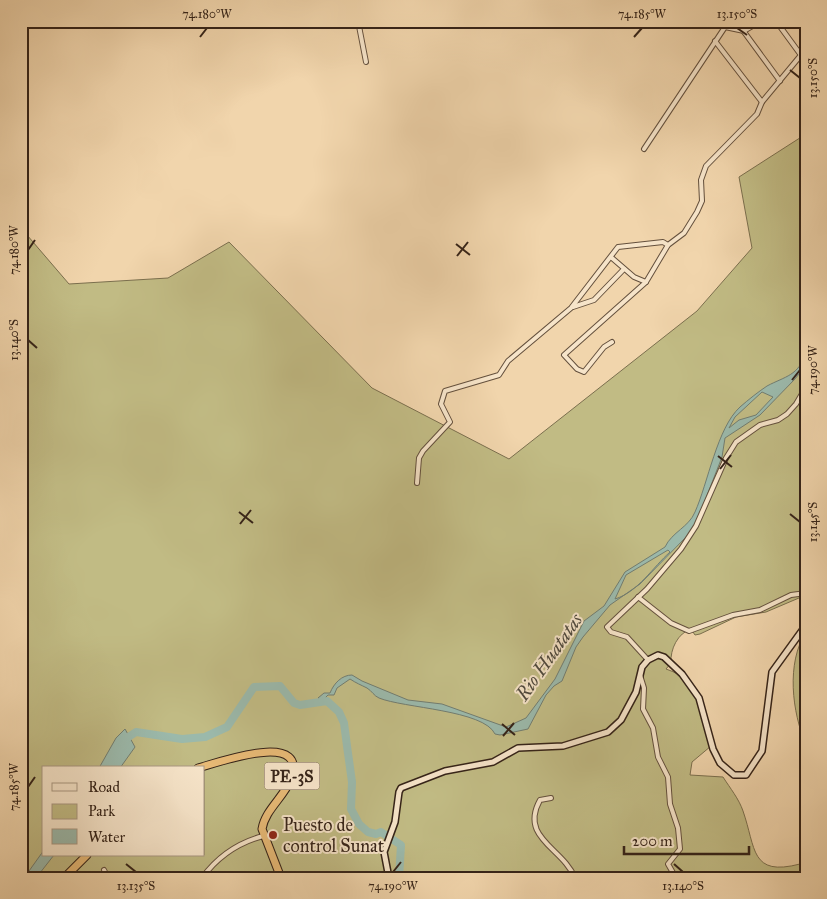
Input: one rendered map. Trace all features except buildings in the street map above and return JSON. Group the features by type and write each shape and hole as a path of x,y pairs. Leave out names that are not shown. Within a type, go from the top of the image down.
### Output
{"highway":[{"name":"PE-3S","path":"205,766 258,753 276,751 287,755 292,764 291,779 263,823 263,836"},
{"path":"263,836 278,865 281,878"},
{"path":"64,878 87,856"}],"street":[{"path":"358,21 366,62"},
{"path":"644,149 729,21"},
{"path":"736,21 780,80"},
{"path":"725,27 744,31 761,21"},
{"path":"776,21 806,62"},
{"path":"715,42 762,102"},
{"path":"612,342 604,347 584,372 577,369 564,355 646,282 668,245 684,233 700,208 703,192 702,180 706,166 757,114 762,102 806,50"},
{"path":"417,483 419,458 422,451 450,422 441,404 445,391 495,377 508,361 572,308 612,258 618,247 663,242 668,245"},
{"path":"612,258 624,269 646,282"},
{"path":"572,308 594,300 624,269"},
{"path":"648,660 627,637 607,629 611,622 638,597 692,534 726,458 736,442 760,426 778,420 787,414 796,404 806,387"},
{"path":"638,597 671,623 689,632 733,615 760,610 791,595 806,592"},
{"path":"389,878 384,852 395,822 399,792 411,783 453,769 493,762 518,748 564,746 608,732 621,720 636,692 640,674 648,660 661,655 682,674 699,698 713,749 720,763 734,774 743,777 750,772 762,750 772,672 806,625"},
{"path":"640,674 644,688 643,709 656,735 658,757 668,777 670,804 678,828 680,849 668,864 676,878"},
{"path":"551,798 540,800 537,806 534,822 537,833 568,863 575,878"},
{"path":"202,878 229,850 250,839 263,836"},
{"path":"104,870 108,878"}],"green space":[{"path":"806,134 806,595 766,612 736,617 700,634 695,635 691,629 686,631 673,647 671,663 666,669 678,674 694,689 700,699 707,722 711,746 692,762 690,775 723,777 737,798 754,847 763,863 784,867 800,864 806,854 806,878 21,878 21,228 69,284 168,278 229,242 372,388 509,459 697,311 752,248 739,177"},
{"path":"806,632 806,745 797,718 793,688 796,658"}],"water":[{"path":"806,353 806,366 794,380 760,415 725,438 722,457 697,521 687,536 635,588 670,552 668,550 626,575 615,599 625,595 610,605 583,637 576,647 562,681 554,686 546,695 528,729 500,735 495,734 488,726 460,715 379,698 367,688 350,679 337,688 334,695 328,695 323,700 318,698 324,693 330,693 336,683 342,678 352,675 408,700 442,704 506,727 526,718 555,679 584,621 604,606 625,572 665,547 692,517 700,500 719,442 732,416 740,407 767,386 795,371 803,361","holes":["762,392 773,397 756,415 739,420 729,428 735,417"]},
{"path":"125,729 135,747 121,766 100,766 116,738"},
{"path":"42,853 42,856 53,856 36,878 24,878"}],"waterway":[{"path":"121,742 136,732 182,739 205,737 227,727 254,687 280,686 294,703 300,705 327,701 339,712 344,723 352,782 351,809 359,824 368,832 376,834 381,832 401,845 399,878"}],"place":[{"name":"Puesto de control Sunat","path":"273,835"}],"water label":[{"name":"Rio Huatatas","path":"549,657"}]}
